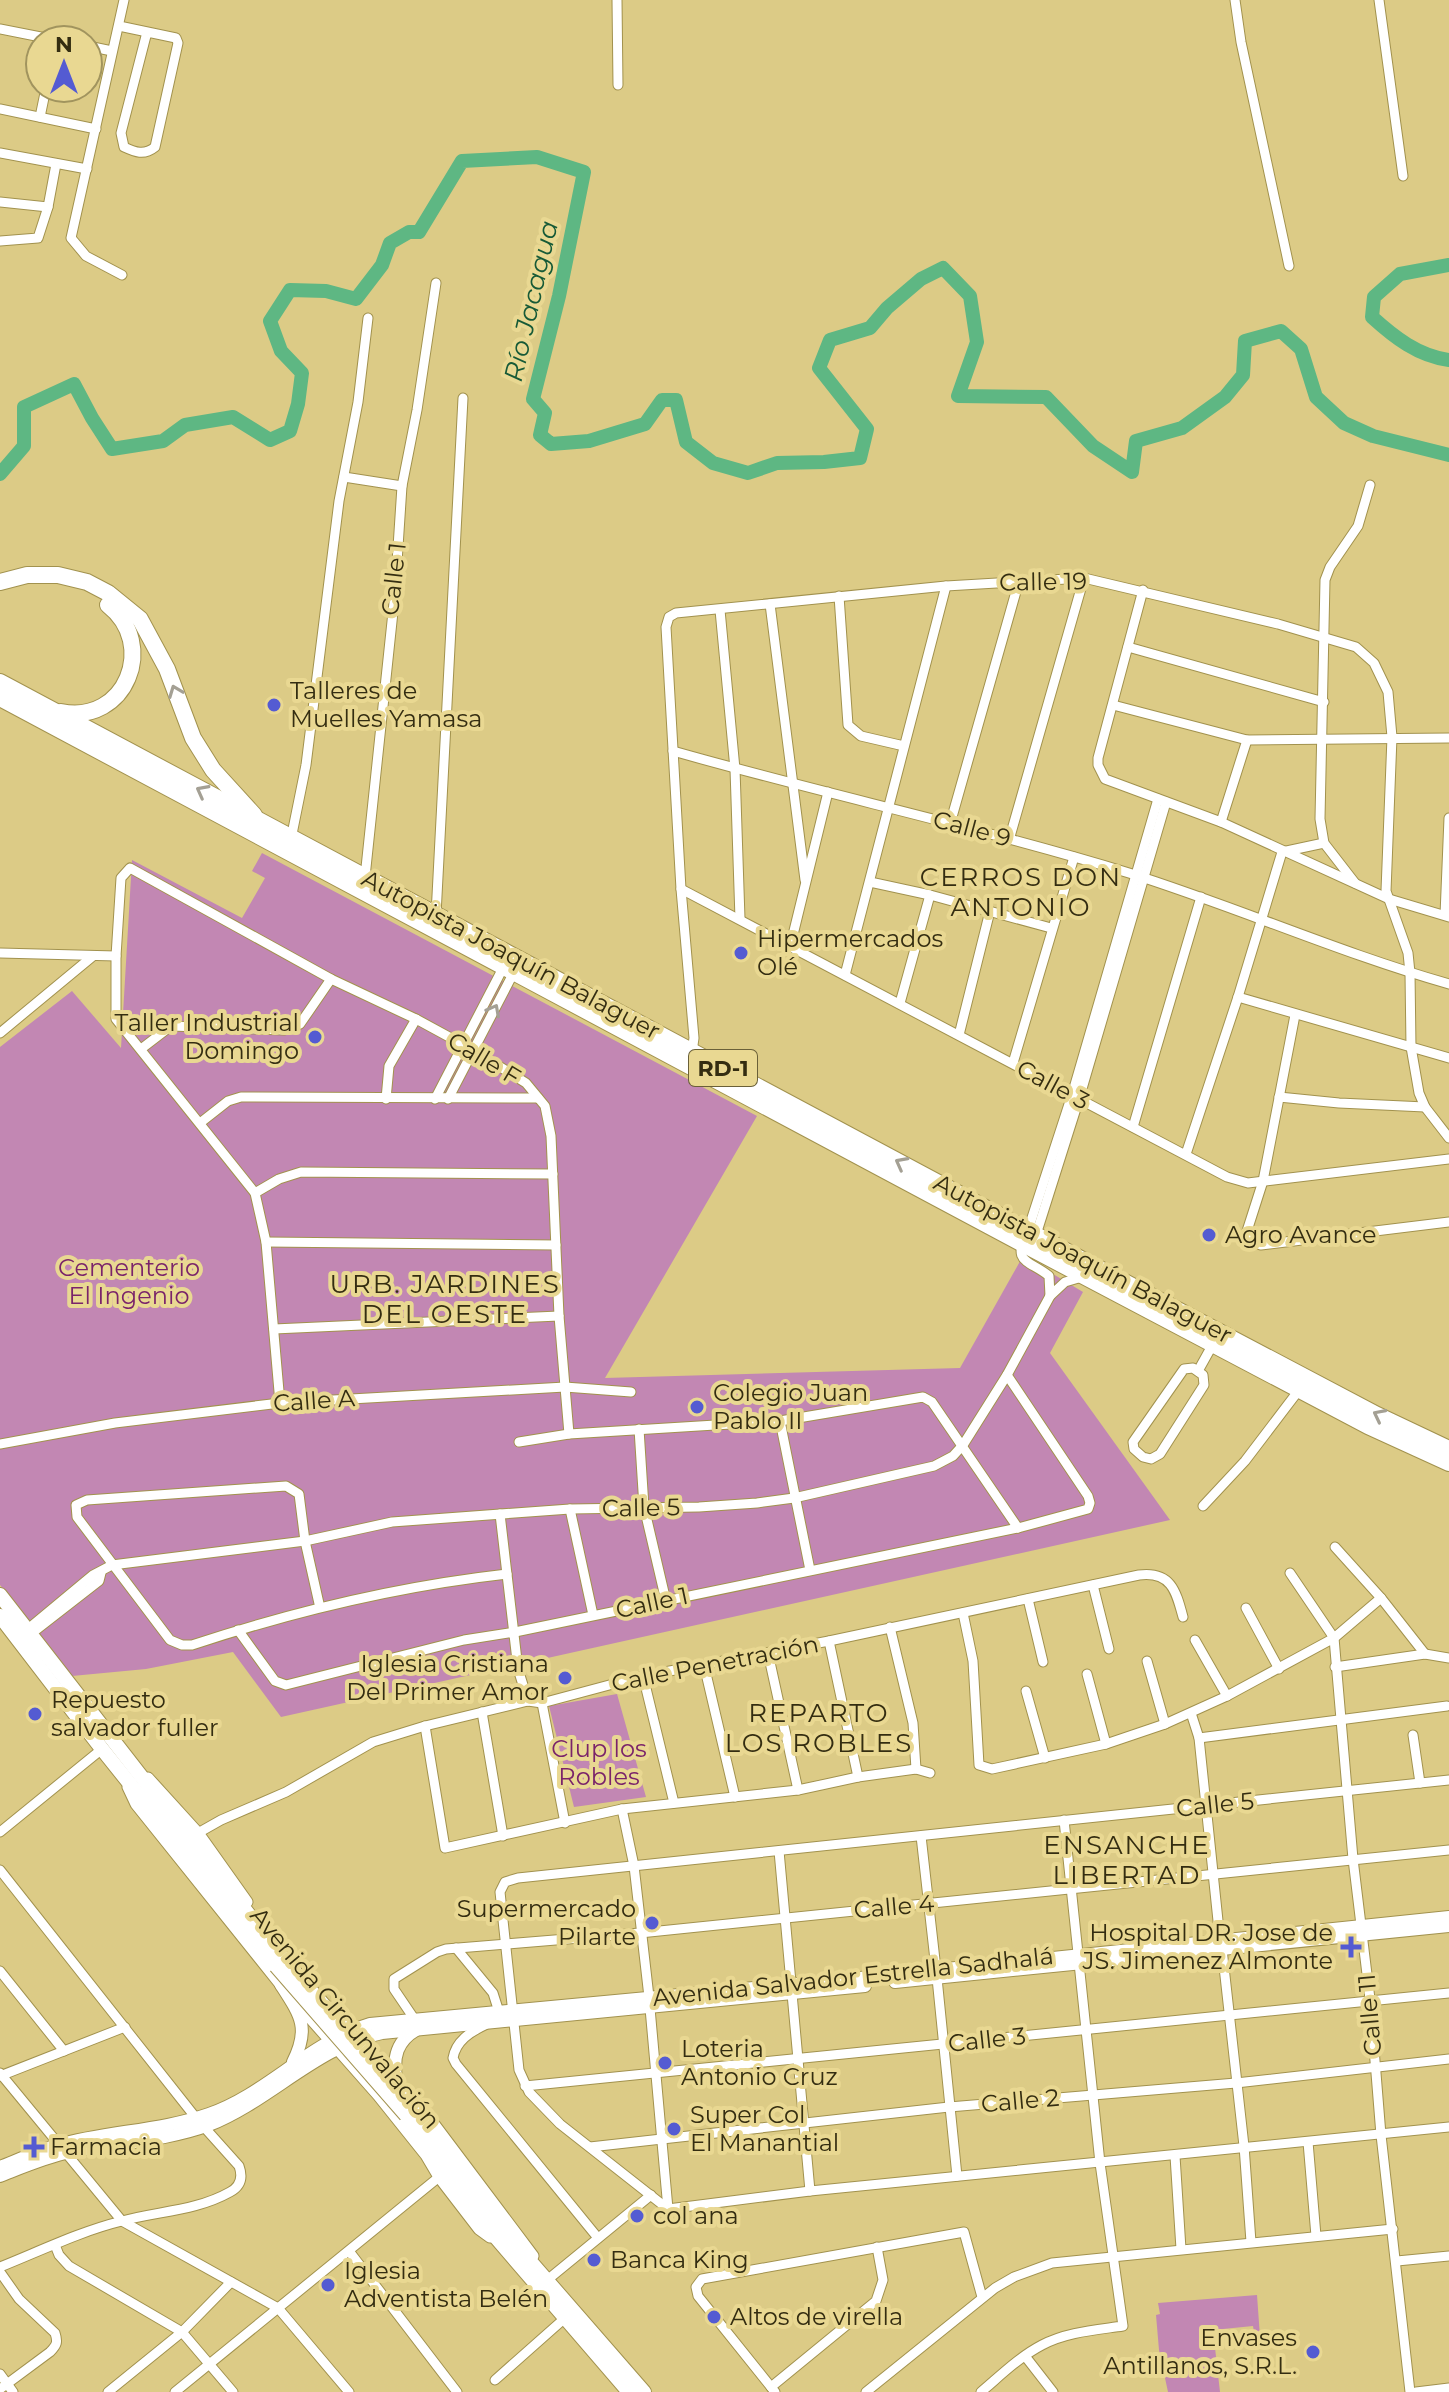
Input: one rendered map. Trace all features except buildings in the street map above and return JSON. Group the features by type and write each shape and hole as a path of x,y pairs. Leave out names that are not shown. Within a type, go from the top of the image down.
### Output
{"highway":[{"path":"0,582 27,575 58,575 87,582 108,593 140,619 167,669 200,749 213,770 264,824"},
{"path":"0,594 26,586 71,587 111,607 125,624 133,645 133,663 129,678 117,696 87,713 70,714 53,710"},
{"name":"Autopista Joaquín Balaguer","path":"0,682 692,1052 1029,1239 1077,1272 1368,1426 1449,1463"},
{"name":"Autopista Joaquín Balaguer","path":"0,698 509,969 1029,1239 1449,1449"},
{"path":"0,710 72,738"},
{"path":"1042,1271 1077,1272"}],"main road":[{"name":"Avenida Circunvalación","path":"0,1595 30,1631 127,1771 280,1963 411,2112 495,2221 644,2392"},
{"name":"Avenida Circunvalación","path":"0,1616 102,1749 127,1771"},
{"name":"Avenida Salvador Estrella Sadhalá","path":"1361,1931 1449,1917"},
{"name":"Avenida Salvador Estrella Sadhalá","path":"415,2025 1221,1944 1449,1926"},
{"path":"281,1985 296,2008 303,2028 303,2039 293,2062"},
{"name":"Avenida Salvador Estrella Sadhalá","path":"333,2044 370,2024 488,2023 508,2015"},
{"path":"396,2078 396,2052 415,2025"},
{"path":"200,2122 293,2062 333,2044"},
{"path":"0,2167 61,2149 200,2122 243,2109 333,2044"},
{"name":"Avenida Circunvalación","path":"411,2112 502,2245 629,2392"},
{"path":"0,2176 61,2149"}],"street":[{"path":"122,275 86,256 71,238 124,0"},
{"path":"617,0 618,85"},
{"path":"1235,0 1241,42 1289,266"},
{"path":"1379,0 1403,176"},
{"path":"119,26 176,38 178,43 155,147 138,153 124,147 121,133 147,32"},
{"path":"0,29 24,34"},
{"path":"104,49 112,51"},
{"path":"40,117 43,104"},
{"path":"0,109 96,129"},
{"path":"0,153 87,169"},
{"path":"0,241 38,238 56,164"},
{"path":"0,202 48,207"},
{"name":"Calle 1","path":"365,877 395,593 402,486 436,283"},
{"path":"291,839 306,765 368,318"},
{"path":"436,915 463,398"},
{"path":"344,477 402,486"},
{"path":"1357,886 1324,843 1319,800 1327,573 1358,526 1370,485"},
{"path":"1009,840 1084,578"},
{"name":"Calle 19","path":"673,751 666,627 669,617 676,613 946,586 1084,578 1325,636 1356,647 1381,671 1388,692 1392,737 1385,881 1402,933 1410,973 1411,1047 1425,1107"},
{"path":"950,824 1019,581"},
{"path":"845,975 946,586"},
{"path":"1143,590 1098,758 1100,772 1105,779 1221,822 1389,899 1447,916 1449,818"},
{"path":"839,596 848,725 861,736 904,746"},
{"path":"770,604 805,880"},
{"path":"720,610 735,769 740,919"},
{"path":"1128,647 1324,702"},
{"path":"1113,705 1247,740 1449,738"},
{"path":"1221,822 1247,740"},
{"path":"673,751 694,1038 692,1052"},
{"name":"Calle 9","path":"673,751 1138,876 1410,973 1449,984"},
{"path":"790,947 828,792"},
{"path":"1050,1296 1051,1280 1023,1260 1075,1097 1162,800"},
{"path":"1282,852 1324,843"},
{"path":"1186,1154 1282,852"},
{"path":"1013,1063 1074,857"},
{"name":"Calle F","path":"116,956 121,878 126,870 137,869 331,979 473,1050 526,1083 545,1106 548,1116 569,1434"},
{"path":"870,882 1051,928"},
{"name":"Calle 3","path":"681,889 1227,1177 1248,1183 1449,1159"},
{"path":"900,1003 930,895"},
{"path":"1133,1127 1201,897"},
{"path":"959,1035 990,911"},
{"path":"0,953 116,956 116,1019 255,1193 266,1242 280,1403"},
{"path":"0,1033 93,956"},
{"path":"435,1099 462,1045 509,969"},
{"path":"448,1099 509,969"},
{"path":"141,1049 171,1026 293,1028 300,1024 331,979"},
{"path":"1238,997 1449,1058"},
{"path":"1295,1015 1263,1181 1247,1231 1248,1240 1254,1245 1449,1222"},
{"path":"386,1099 391,1058 416,1019"},
{"path":"200,1123 228,1101 241,1097 538,1098"},
{"path":"1279,1097 1425,1107 1449,1138"},
{"path":"255,1193 279,1179 301,1172 553,1174"},
{"path":"266,1242 556,1245"},
{"path":"1050,1296 1077,1272"},
{"name":"Calle 5","path":"30,1631 99,1581 101,1573 112,1565 305,1541 392,1522 570,1509 699,1507 794,1498 934,1466 953,1456 963,1445 1007,1375 1050,1296"},
{"path":"274,1329 559,1316"},
{"path":"1198,1371 1213,1344"},
{"path":"1184,1369 1198,1371 1205,1378 1204,1385 1168,1443 1157,1457 1143,1457 1134,1449 1133,1442 1184,1369"},
{"name":"Calle 1","path":"238,1630 275,1681 286,1685 417,1650 1018,1528 1084,1511 1090,1505 1088,1496 1007,1375"},
{"name":"Calle A","path":"0,1444 115,1423 280,1403 565,1387 631,1392"},
{"path":"1203,1506 1245,1461 1299,1390"},
{"path":"519,1442 569,1434 780,1421 923,1397 932,1402 1018,1528"},
{"path":"780,1421 810,1570"},
{"path":"639,1429 644,1507 666,1601"},
{"path":"320,1608 305,1541 299,1494 294,1489 286,1486 87,1500 76,1505 77,1517 170,1640 176,1643 192,1645 320,1608 428,1584 507,1574"},
{"path":"570,1509 593,1615"},
{"path":"500,1514 518,1669 528,1701"},
{"path":"1335,1547 1425,1654"},
{"path":"1290,1573 1334,1638"},
{"name":"Calle Penetración","path":"198,1833 286,1792 373,1742 528,1701 542,1703 643,1676 829,1641 1139,1575 1160,1575 1174,1590 1183,1617"},
{"path":"1093,1585 1109,1649"},
{"path":"963,1613 973,1661 979,1765 992,1769 1106,1744 1191,1713 1334,1638 1381,1598"},
{"path":"1028,1599 1043,1662"},
{"path":"1246,1608 1279,1669"},
{"path":"890,1627 913,1723 916,1769"},
{"name":"Calle 11","path":"1334,1638 1353,1859 1410,2392"},
{"path":"1195,1640 1227,1696"},
{"path":"829,1641 858,1777"},
{"path":"768,1653 798,1790"},
{"path":"1335,1667 1425,1654 1449,1658"},
{"path":"1147,1661 1165,1724"},
{"path":"704,1665 735,1797"},
{"path":"1087,1674 1106,1744"},
{"path":"643,1676 674,1803"},
{"path":"1026,1691 1045,1758"},
{"path":"542,1703 565,1823"},
{"path":"1199,1738 1447,1706"},
{"path":"482,1712 503,1836"},
{"path":"1191,1713 1199,1738 1244,2146 1251,2242"},
{"path":"425,1726 445,1848 622,1809 798,1790 916,1769 930,1773"},
{"path":"1413,1735 1420,1783"},
{"path":"0,1832 102,1749"},
{"name":"Avenida Circunvalación","path":"127,1771 160,1788 198,1833 271,1935 435,2124 540,2265 546,2281"},
{"name":"Avenida Circunvalación","path":"127,1771 136,1804 281,1985 426,2155 479,2229 502,2245"},
{"name":"Calle 5","path":"506,1945 500,1892 505,1882 518,1878 1449,1780"},
{"path":"622,1809 634,1866 650,2002 668,2209"},
{"path":"981,2392 1044,2344 1064,2336 1123,2326 1100,2163 1064,1820"},
{"path":"921,1836 957,2176"},
{"name":"Calle 4","path":"415,2025 394,1989 394,1979 437,1952 456,1948 640,1933 1449,1850"},
{"path":"779,1851 810,2191"},
{"path":"0,1870 200,2122 239,2166 242,2174 240,2183 233,2191 188,2210 122,2221 0,2269 19,2299 55,2333 58,2340 50,2352 7,2388 0,2374"},
{"path":"506,1945 508,2015 525,2086 545,2111 668,2209 810,2191 1449,2127"},
{"path":"456,1948 508,2015"},
{"path":"0,1971 64,2051"},
{"name":"Calle 3","path":"525,2086 1449,1993"},
{"path":"488,2023 470,2033 458,2045 453,2058 456,2064 598,2238"},
{"path":"125,2027 1,2075 122,2221 278,2308 349,2392"},
{"name":"Calle 2","path":"590,2147 949,2107 1236,2083 1449,2059"},
{"path":"1308,2142 1316,2236"},
{"path":"1175,2156 1181,2249"},
{"path":"175,2392 439,2177"},
{"path":"546,2281 651,2195"},
{"path":"866,2392 982,2297 1014,2277 1052,2263 1393,2229"},
{"path":"877,2247 883,2280 876,2301 773,2390 698,2296 696,2287 699,2281 708,2277 877,2247 964,2232 982,2297"},
{"path":"55,2245 69,2266 182,2332 233,2392"},
{"path":"349,2251 457,2392"},
{"path":"1397,2261 1449,2256"},
{"path":"108,2392 182,2332 231,2282"},
{"path":"495,2380 565,2318"},
{"path":"1025,2356 1053,2392"},
{"path":"1416,2392 1449,2388"}],"green space":[{"name":"Cementerio El Ingenio","path":"262,853 757,1116 605,1378 960,1368 1023,1256 1083,1292 1050,1353 1170,1520 281,1717 233,1652 146,1669 72,1676 0,1585 0,1047 72,991 121,1048 132,860 242,918 265,878 252,871"},
{"name":"Clup los Robles","path":"617,1694 646,1797 574,1807 549,1706"},
{"path":"1257,2295 1260,2337 1255,2338 1253,2326 1213,2330 1220,2392 1168,2392 1159,2350 1158,2303"}],"waterway":[{"name":"Río Jacagua","path":"0,474 24,446 24,407 74,384 112,449 163,441 185,425 233,417 270,440 290,431 302,373 281,351 270,321 290,290 326,291 356,299 382,265 390,243 409,232 419,232 462,161 537,157 584,172 559,296 533,399 545,413 540,435 551,444 589,441 645,424 662,400 676,400 686,442 713,463 748,473 777,463 860,458 867,429 819,368 830,340 870,328 887,308 921,279 943,268 970,296 977,342 958,396 1046,397 1093,446 1132,472 1136,441 1182,428 1225,397 1243,375 1245,341 1281,331 1301,349 1316,397 1344,423 1373,436 1449,455"},
{"name":"Río Jacagua","path":"1449,265 1400,274 1374,297 1372,317 1407,344 1449,360"}],"place":[{"name":"Talleres de Muelles Yamasa","path":"274,705"},
{"name":"Hipermercados Olé","path":"741,953"},
{"name":"Taller Industrial Domingo","path":"315,1037"},
{"name":"Agro Avance","path":"1209,1235"},
{"name":"Colegio Juan Pablo II","path":"697,1407"},
{"name":"Iglesia Cristiana Del Primer Amor","path":"565,1678"},
{"name":"Repuesto salvador fuller","path":"35,1714"},
{"name":"Supermercado Pilarte","path":"652,1923"},
{"name":"Hospital DR. Jose de JS. Jimenez Almonte","path":"1351,1947"},
{"name":"Loteria Antonio Cruz","path":"665,2063"},
{"name":"Super Col El Manantial","path":"674,2129"},
{"name":"Farmacia","path":"34,2147"},
{"name":"col ana","path":"637,2216"},
{"name":"Banca King","path":"594,2260"},
{"name":"Iglesia Adventista Belén","path":"328,2285"},
{"name":"Altos de virella","path":"714,2317"},
{"name":"Envases Antillanos, S.R.L.","path":"1313,2352"}],"district":[{"name":"CERROS DON ANTONIO","path":"1021,892"},
{"name":"URB. JARDINES DEL OESTE","path":"445,1299"},
{"name":"REPARTO LOS ROBLES","path":"819,1728"},
{"name":"ENSANCHE LIBERTAD","path":"1127,1860"}]}
